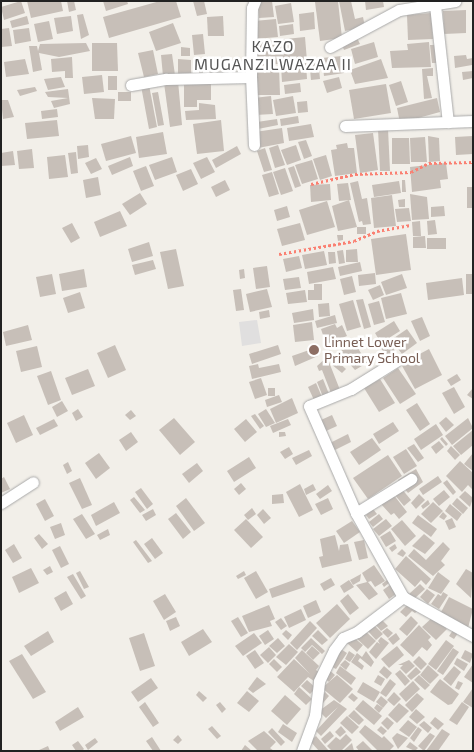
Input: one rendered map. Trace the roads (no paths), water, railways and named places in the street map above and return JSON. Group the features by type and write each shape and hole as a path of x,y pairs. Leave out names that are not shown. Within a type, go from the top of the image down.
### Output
{"street":[{"path":"254,145 251,77 252,8 255,1"},
{"path":"330,47 400,10 455,1"},
{"path":"435,5 448,122"},
{"path":"131,85 166,78 251,77"},
{"path":"344,126 473,121"},
{"path":"396,362 351,389 309,406 356,513 403,597 473,636"},
{"path":"356,513 411,479"},
{"path":"1,503 33,482"},
{"path":"302,751 315,715 318,681 334,650 343,638 357,632 403,597"}],"place":[{"name":"Linnet Lower Primary School","path":"314,350"}],"district":[{"name":"KAZO MUGANZILWAZAA II","path":"273,55"}]}
